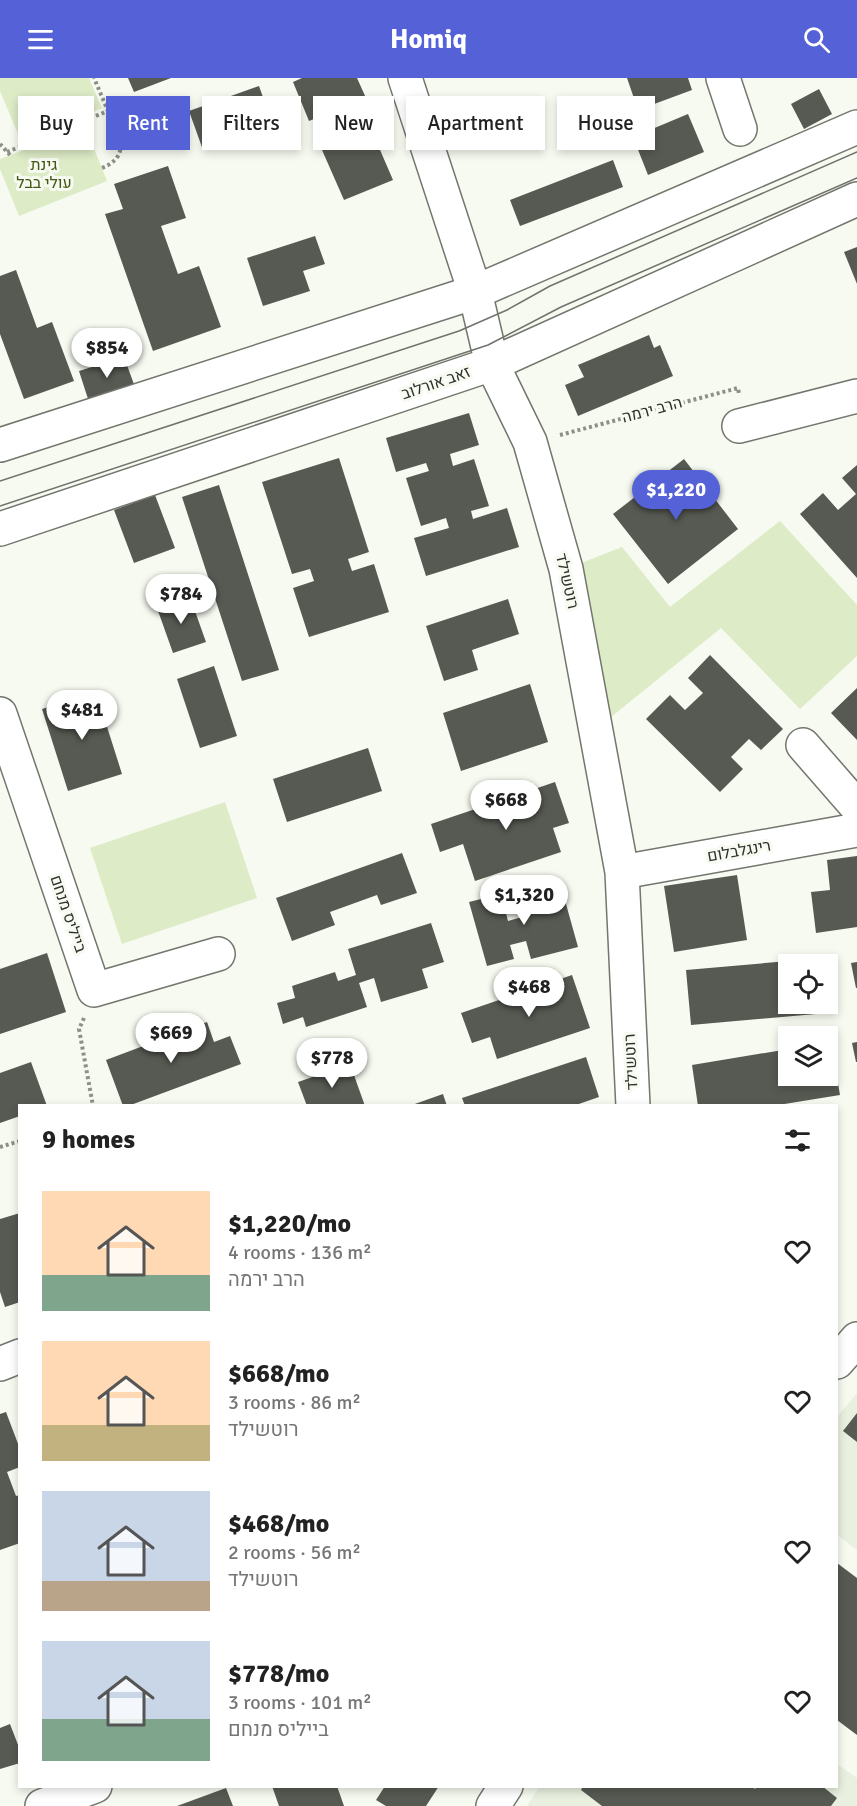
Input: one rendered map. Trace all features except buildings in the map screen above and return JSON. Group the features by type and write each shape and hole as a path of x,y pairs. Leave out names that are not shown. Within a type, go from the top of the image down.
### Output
{"street":[{"name":"רוטשילד","path":"405,78 475,292 492,364 530,442 566,569 622,872 633,1104"},
{"path":"723,78 740,129"},
{"path":"0,445 475,292 857,127"},
{"name":"זאב אורלוב","path":"0,529 492,364 857,199"},
{"path":"742,425 857,396"},
{"name":"בייליס מנחם","path":"0,714 94,990"},
{"path":"803,745 857,807"},
{"name":"רינגלבלום","path":"622,872 857,830"},
{"path":"94,990 218,954"},
{"path":"838,1361 857,1339"},
{"path":"0,1364 18,1357"},
{"path":"42,1806 90,1788"},
{"path":"493,1806 505,1788"}],"path":[{"path":"94,78 106,106"},
{"path":"0,144 9,153 106,112"},
{"path":"102,168 117,159 121,150"},
{"name":"הרב ירמה","path":"530,442 738,388 742,425"},
{"path":"93,1104 79,1029 94,990"},
{"path":"0,1147 18,1142"}],"shaded area":[{"path":"857,1393 857,1550 838,1536 838,1416"},
{"path":"838,1765 857,1778 857,1806 527,1806 538,1788 838,1788"}],"green space":[{"path":"0,78 89,78 102,108 94,111 94,96 18,96 18,134 0,91"},
{"name":"גינת עולי בבל","path":"94,148 107,181 19,216 0,169 0,159 23,150"},
{"path":"780,521 857,605 857,656 800,709 721,628 595,730 566,569 622,547 670,607"},
{"path":"225,802 257,898 122,944 90,848"}],"tram line":[{"path":"0,481 459,331 507,310 550,286 857,152"},
{"path":"0,506 488,345 561,307 857,178"}]}
